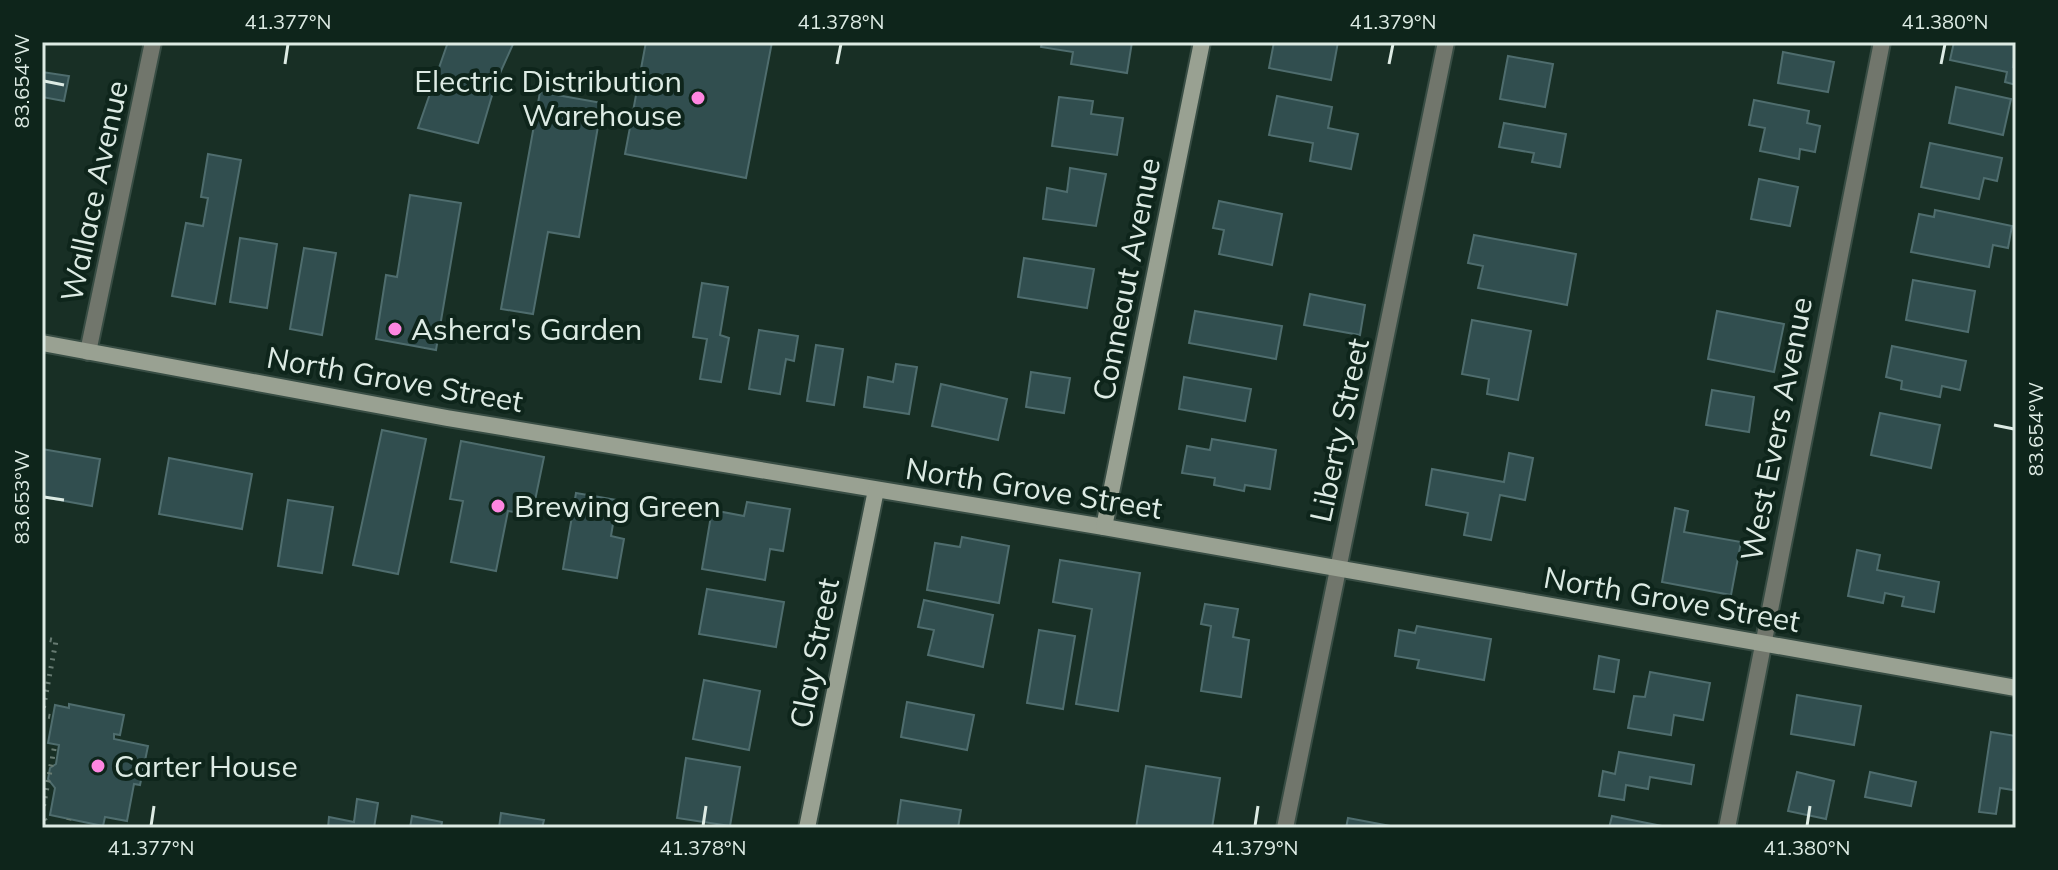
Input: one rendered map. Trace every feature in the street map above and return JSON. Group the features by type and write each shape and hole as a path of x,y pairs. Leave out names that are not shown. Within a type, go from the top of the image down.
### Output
{"street":[{"name":"Wallace Avenue","path":"88,352 153,42"},
{"name":"Conneaut Avenue","path":"1104,527 1202,42"},
{"name":"Liberty Street","path":"1285,828 1446,42"},
{"name":"West Evers Avenue","path":"1727,828 1882,42"},
{"name":"North Grove Street","path":"42,343 447,418 1104,527 2016,688"},
{"name":"Clay Street","path":"807,828 876,490"}],"path":[{"path":"42,638 56,641 42,715 53,717"},
{"path":"49,828 42,814 55,744"},
{"path":"67,828 69,819"}],"building":[{"path":"448,42 514,42 496,82 478,143 418,128"},
{"name":"Electric Distribution Warehouse","path":"646,42 772,42 746,178 625,154"},
{"path":"1042,42 1132,42 1127,73 1071,64 1073,52 1041,47"},
{"path":"1274,42 1338,42 1331,80 1269,68"},
{"path":"1954,42 2016,42 2013,67 2016,67 2016,85 2005,82 2007,72 1950,60"},
{"path":"1783,52 1834,62 1828,92 1778,83"},
{"path":"1508,56 1553,64 1545,107 1500,99"},
{"path":"42,72 69,76 64,101 42,97"},
{"path":"1956,87 2011,99 2003,135 1949,123"},
{"path":"540,92 602,103 579,237 548,232 533,314 501,309"},
{"path":"1277,96 1332,107 1328,128 1358,134 1351,169 1310,161 1313,143 1269,135"},
{"path":"1059,97 1093,101 1091,114 1123,118 1117,155 1052,146"},
{"path":"1754,100 1809,111 1807,123 1820,126 1815,152 1800,149 1799,159 1760,151 1765,128 1749,125"},
{"path":"1504,123 1566,134 1560,167 1532,162 1534,153 1499,147"},
{"path":"1930,143 2002,158 1997,181 1984,178 1979,199 1921,187"},
{"path":"208,154 241,160 215,304 172,296 186,223 203,226 208,198 201,197"},
{"path":"1070,168 1106,174 1096,226 1043,219 1047,188 1067,192"},
{"path":"1759,179 1798,187 1790,226 1751,219"},
{"path":"410,195 461,203 436,350 376,339 386,275 397,277"},
{"path":"1219,201 1282,214 1272,265 1219,254 1224,230 1213,228"},
{"path":"1935,210 2012,226 2008,248 1993,245 1989,267 1911,252 1919,214 1934,217"},
{"path":"1474,235 1576,254 1567,305 1478,288 1483,266 1468,263"},
{"path":"240,238 277,244 267,308 230,302"},
{"path":"304,248 336,253 322,335 290,329"},
{"path":"1024,258 1094,269 1087,308 1018,297"},
{"path":"1913,280 1975,291 1968,332 1906,320"},
{"path":"702,283 728,287 720,335 729,338 721,382 700,379 707,339 693,337"},
{"path":"1310,294 1365,305 1360,335 1304,325"},
{"path":"1195,311 1282,326 1276,359 1189,343"},
{"path":"1717,311 1784,324 1774,372 1708,359"},
{"path":"1472,320 1531,331 1518,400 1487,394 1489,379 1462,374"},
{"path":"759,330 798,336 794,361 786,359 780,394 749,389"},
{"path":"816,345 843,349 834,405 807,401"},
{"path":"1892,346 1966,361 1960,390 1942,386 1940,397 1901,389 1902,381 1886,377"},
{"path":"896,364 917,367 909,414 864,407 868,377 893,382"},
{"path":"1031,372 1070,378 1064,413 1026,407"},
{"path":"1184,377 1251,389 1245,421 1179,409"},
{"path":"941,384 1007,399 998,440 932,426"},
{"path":"1712,390 1754,397 1749,432 1706,425"},
{"path":"1880,413 1940,425 1931,468 1871,455"},
{"path":"382,430 426,439 398,574 353,565"},
{"path":"1212,439 1276,450 1270,489 1245,485 1244,491 1214,485 1215,478 1182,473 1187,446 1210,450"},
{"name":"Brewing Green","path":"461,441 544,457 532,515 508,511 496,571 451,562 463,501 450,499"},
{"path":"42,449 100,459 92,506 42,497"},
{"path":"1509,453 1533,458 1525,500 1500,495 1491,540 1464,535 1468,513 1426,505 1432,469 1504,482"},
{"path":"169,458 252,474 242,529 159,514"},
{"path":"576,493 617,500 611,536 624,539 617,578 563,569"},
{"path":"288,500 333,507 322,573 278,566"},
{"path":"747,502 790,509 783,551 770,549 765,580 702,569 712,510 744,516"},
{"path":"1675,508 1688,511 1684,532 1741,542 1731,595 1662,582"},
{"path":"962,537 1009,546 999,603 927,590 935,543 960,547"},
{"path":"1857,550 1880,555 1877,570 1939,582 1934,612 1902,606 1904,597 1885,593 1883,603 1848,596"},
{"path":"1060,560 1140,573 1118,711 1076,704 1092,609 1053,602"},
{"path":"707,589 784,602 776,647 699,634"},
{"path":"924,600 993,615 983,667 928,655 934,630 918,627"},
{"path":"1205,604 1238,609 1233,637 1249,640 1241,697 1201,691 1211,626 1201,624"},
{"path":"1417,626 1491,639 1484,680 1417,668 1419,660 1395,656 1399,630 1415,633"},
{"path":"1039,630 1075,636 1063,709 1027,703"},
{"path":"1599,656 1619,660 1614,692 1594,689"},
{"path":"1650,672 1710,683 1703,720 1674,715 1671,735 1628,728 1634,696 1645,697"},
{"path":"704,680 760,691 749,750 693,739"},
{"path":"1797,695 1861,706 1854,745 1791,734"},
{"path":"907,702 974,715 967,750 901,737"},
{"name":"Carter House","path":"69,704 124,715 120,735 114,734 114,739 148,746 140,785 134,784 127,821 105,817 103,826 50,815 55,788 48,779 50,768 56,764 59,745 48,743 55,705 69,708"},
{"path":"1991,732 2016,736 2013,790 2000,788 1996,814 1979,812"},
{"path":"1619,752 1694,765 1691,784 1650,777 1648,789 1626,785 1624,800 1599,796 1603,771 1615,774"},
{"path":"686,758 740,767 730,826 677,818"},
{"path":"1146,766 1220,778 1212,828 1136,828"},
{"path":"1797,772 1834,781 1826,819 1788,811"},
{"path":"1870,772 1916,782 1911,806 1865,797"},
{"path":"357,799 378,803 374,828 328,828 329,817 354,822"},
{"path":"901,800 961,810 958,828 897,828"},
{"path":"501,813 544,820 542,828 499,828"},
{"path":"412,816 442,822 441,828 410,828"},
{"path":"1612,816 1672,828 1609,828"},
{"path":"1348,818 1401,828 1346,828"}],"place":[{"name":"Electric Distribution Warehouse","path":"698,98"},
{"name":"Ashera's Garden","path":"395,329"},
{"name":"Brewing Green","path":"498,506"},
{"name":"Carter House","path":"98,766"}]}
